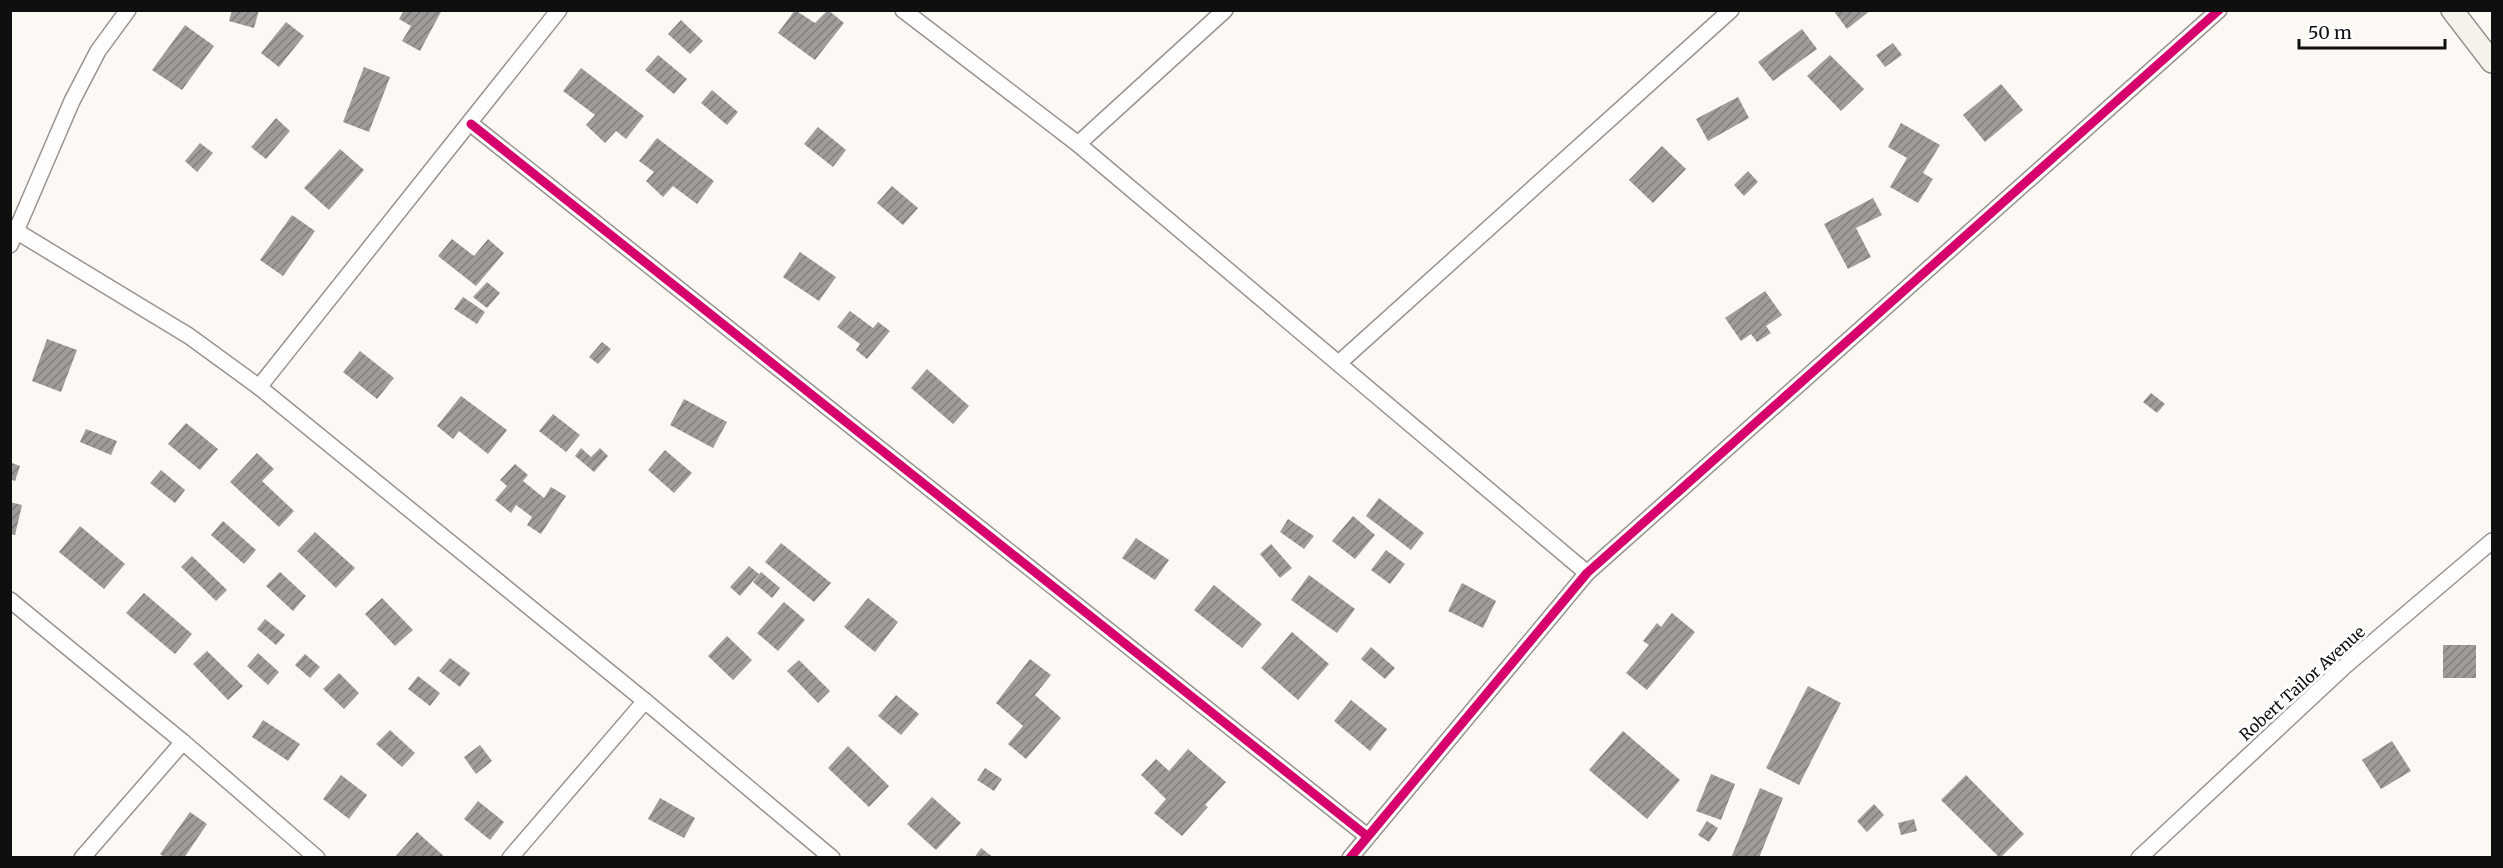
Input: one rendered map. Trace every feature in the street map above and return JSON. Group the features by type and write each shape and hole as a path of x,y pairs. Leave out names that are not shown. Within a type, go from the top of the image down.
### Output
{"main road":[{"path":"2452,10 2493,62"}],"street":[{"path":"128,10 98,51 72,101 13,238 189,336 259,387 645,701 832,858"},
{"path":"259,387 471,124 559,10"},
{"path":"903,10 1078,144 1587,573"},
{"path":"1078,144 1225,10"},
{"path":"1340,363 1731,10"},
{"path":"1350,858 1587,573 2219,10"},
{"path":"471,124 1366,836"},
{"name":"Robert Tailor Avenue","path":"2139,858 2345,666 2493,541"},
{"path":"10,600 183,742 317,858"},
{"path":"510,858 645,701"},
{"path":"82,858 183,742"}],"building":[{"path":"232,10 259,10 254,28 229,21"},
{"path":"404,10 442,10 420,51 402,41 411,26 399,19"},
{"path":"795,10 815,23 828,10 844,23 815,60 778,33"},
{"path":"1833,10 1871,10 1847,29"},
{"path":"681,20 703,41 690,54 668,34"},
{"path":"286,22 304,36 279,67 261,53"},
{"path":"185,25 214,46 182,90 152,70"},
{"path":"1802,29 1817,49 1773,81 1758,62"},
{"path":"1893,43 1902,55 1885,67 1876,55"},
{"path":"658,55 687,79 674,94 645,70"},
{"path":"1830,55 1864,89 1841,111 1807,76"},
{"path":"364,67 390,77 369,132 343,122"},
{"path":"581,68 644,116 626,139 616,131 605,143 586,125 595,115 563,91"},
{"path":"2001,84 2023,110 1985,142 1963,115"},
{"path":"712,90 738,112 727,125 701,103"},
{"path":"1738,97 1749,118 1708,141 1696,119"},
{"path":"276,118 290,131 266,159 251,147"},
{"path":"1901,123 1940,145 1923,173 1933,179 1918,203 1890,187 1907,158 1888,147"},
{"path":"818,127 846,150 833,167 804,144"},
{"path":"657,138 714,181 697,204 673,186 663,197 646,181 654,172 639,161"},
{"path":"200,143 213,153 197,172 185,161"},
{"path":"1662,146 1686,169 1653,203 1629,180"},
{"path":"340,149 364,170 329,210 304,188"},
{"path":"1748,171 1758,182 1744,196 1734,185"},
{"path":"892,186 918,208 903,225 877,203"},
{"path":"1873,198 1882,215 1856,228 1871,257 1848,269 1824,224"},
{"path":"292,215 315,231 283,276 260,260"},
{"path":"452,239 474,256 488,239 504,253 476,286 438,256"},
{"path":"800,252 836,277 819,301 783,277"},
{"path":"487,282 500,293 487,308 473,297"},
{"path":"1765,291 1782,315 1766,326 1771,333 1757,342 1751,334 1741,341 1725,318"},
{"path":"463,297 485,312 477,324 454,309"},
{"path":"850,311 873,328 878,322 890,331 867,359 856,350 860,344 837,327"},
{"path":"47,339 77,350 61,392 32,381"},
{"path":"602,342 611,349 598,364 589,357"},
{"path":"360,351 394,378 377,399 343,372"},
{"path":"927,369 969,406 953,424 911,388"},
{"path":"2151,393 2165,404 2157,413 2143,402"},
{"path":"461,396 507,430 488,454 459,431 453,439 437,426"},
{"path":"684,399 727,422 713,448 670,425"},
{"path":"553,414 580,435 566,452 539,431"},
{"path":"186,423 218,449 200,470 168,444"},
{"path":"86,429 117,441 111,455 80,442"},
{"path":"581,448 591,457 600,448 608,456 594,472 575,456"},
{"path":"665,450 692,473 674,493 648,470"},
{"path":"257,453 274,469 262,481 294,511 279,527 230,482"},
{"path":"12,463 20,466 15,481 10,479"},
{"path":"515,464 528,475 523,481 544,498 551,487 566,496 541,534 527,525 532,517 516,505 511,513 495,500 507,486 500,480"},
{"path":"161,470 185,490 175,503 150,483"},
{"path":"1379,498 1424,533 1411,550 1366,516"},
{"path":"10,502 22,505 15,535 10,534"},
{"path":"1353,516 1375,535 1355,559 1332,541"},
{"path":"1288,519 1314,536 1304,549 1280,532"},
{"path":"223,521 256,550 244,564 211,535"},
{"path":"80,526 125,564 104,589 59,552"},
{"path":"315,532 355,568 336,588 297,551"},
{"path":"1136,538 1169,560 1155,580 1122,558"},
{"path":"781,543 831,583 814,602 765,562"},
{"path":"1271,544 1292,568 1280,578 1260,554"},
{"path":"1386,550 1405,564 1390,584 1371,570"},
{"path":"192,556 227,590 216,601 181,567"},
{"path":"749,566 759,574 740,596 730,587"},
{"path":"280,572 306,596 293,611 266,586"},
{"path":"761,572 780,588 772,598 753,582"},
{"path":"1309,575 1355,609 1337,633 1291,600"},
{"path":"1462,583 1496,601 1483,628 1448,611"},
{"path":"1214,585 1262,624 1242,648 1194,610"},
{"path":"144,593 192,634 175,654 126,613"},
{"path":"382,598 413,630 395,646 365,614"},
{"path":"868,598 898,622 875,652 844,627"},
{"path":"784,602 805,620 778,651 757,633"},
{"path":"1672,613 1695,632 1647,690 1626,673 1649,645 1643,641 1657,623 1661,627"},
{"path":"265,619 285,635 276,645 257,629"},
{"path":"1292,632 1329,664 1298,700 1261,668"},
{"path":"727,636 752,660 733,680 708,656"},
{"path":"2443,645 2476,645 2476,678 2443,678"},
{"path":"1371,647 1395,668 1385,679 1361,659"},
{"path":"207,651 243,686 228,700 193,664"},
{"path":"258,653 279,672 268,685 247,666"},
{"path":"305,654 320,667 310,678 295,665"},
{"path":"450,658 470,673 460,687 439,671"},
{"path":"1030,659 1051,675 1035,695 1061,718 1026,759 1008,744 1023,726 996,703"},
{"path":"799,660 830,691 818,703 787,671"},
{"path":"339,673 359,693 344,709 323,689"},
{"path":"418,676 440,693 430,706 408,689"},
{"path":"1808,686 1841,703 1799,785 1766,768"},
{"path":"896,695 919,714 901,735 878,716"},
{"path":"1351,700 1387,729 1370,751 1334,721"},
{"path":"263,720 300,744 288,761 252,737"},
{"path":"390,730 415,753 402,767 376,744"},
{"path":"1623,731 1680,780 1647,819 1589,770"},
{"path":"2392,741 2411,771 2381,789 2362,760"},
{"path":"480,745 492,761 476,774 464,757"},
{"path":"848,746 889,786 869,807 828,768"},
{"path":"1188,749 1226,782 1205,805 1208,807 1182,836 1154,813 1166,799 1141,775 1156,759 1169,771"},
{"path":"985,768 1002,779 994,791 977,780"},
{"path":"1711,774 1735,784 1721,820 1696,811"},
{"path":"341,775 367,795 349,819 323,799"},
{"path":"1966,775 2024,834 2000,858 1941,800"},
{"path":"1760,788 1783,798 1759,858 1731,858"},
{"path":"932,797 961,823 936,850 907,824"},
{"path":"660,798 695,818 684,838 648,819"},
{"path":"478,801 504,822 490,840 464,819"},
{"path":"1874,804 1884,815 1867,832 1857,821"},
{"path":"190,812 207,824 184,858 166,858 160,854"},
{"path":"1914,819 1917,831 1901,835 1898,823"},
{"path":"1707,821 1718,828 1709,842 1698,835"},
{"path":"417,832 446,858 394,858"},
{"path":"981,848 994,858 974,858"}],"cycle path":[{"path":"1350,858 1587,573 2219,10"},
{"path":"471,124 1367,836"}]}
